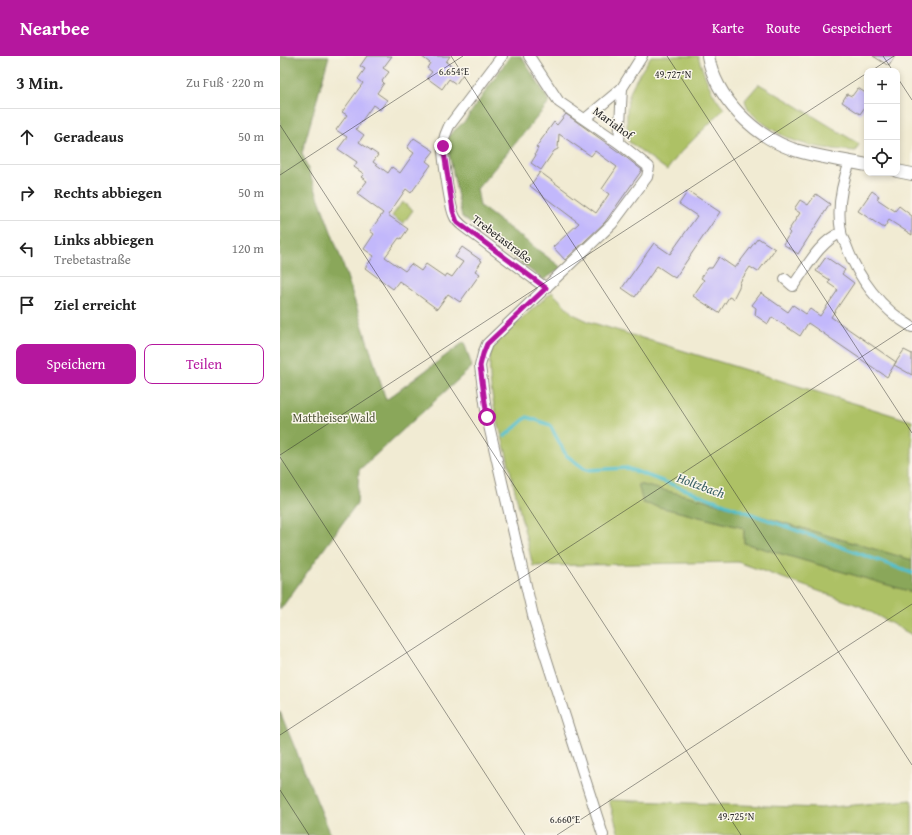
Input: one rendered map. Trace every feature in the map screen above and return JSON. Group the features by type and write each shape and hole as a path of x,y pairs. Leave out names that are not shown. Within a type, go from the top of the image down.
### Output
{"street":[{"name":"Trebetastraße","path":"502,56 449,126 445,134 443,146 444,158 453,211 457,222 546,288"},
{"name":"Mariahof","path":"529,56 559,102 585,118 619,143 649,168 647,177 612,224 546,288"},
{"path":"585,118 622,88 642,56"},
{"path":"708,56 716,80 726,98 756,129 776,142 803,153 864,164"},
{"path":"619,143 622,88"},
{"path":"850,162 844,176 840,204 841,232 851,261 873,294 912,327"},
{"path":"900,172 912,174"},
{"path":"784,279 793,286 823,245 829,239 841,232"},
{"path":"546,288 487,344 480,366 487,417 534,620 603,835"}],"green space":[{"name":"Mattheiser Wald","path":"280,56 329,56 302,153 343,264 386,400 464,342 472,367 359,470 357,503 280,610"},
{"path":"510,56 521,56 550,102 477,189 480,206 562,268 543,280 462,217 449,153 448,136 465,121"},
{"path":"651,56 698,56 708,84 724,109 680,153 667,170 629,142 628,138 627,105 629,95 634,83"},
{"path":"759,84 859,144 856,151 830,149 806,144 795,141 773,130 754,115 746,104 745,100"},
{"path":"402,202 413,210 403,224 392,216"},
{"path":"552,292 573,314 590,322 912,421 912,560 705,500 639,485 643,503 744,528 744,543 912,592 912,635 860,606 738,562 533,566 496,415 491,386 490,359 492,345"},
{"path":"638,484 705,500 912,560 912,592 744,543 744,528 643,503"},
{"path":"280,712 331,835 280,835"},
{"path":"609,800 820,808 912,800 912,835 619,835"}],"building":[{"path":"367,56 392,56 383,68 389,72 382,81 384,83 377,93 387,100 380,110 373,105 356,129 364,135 359,142 378,155 373,162 388,173 392,167 400,173 414,153 407,148 414,138 434,151 426,161 431,165 411,193 406,189 388,215 408,229 401,239 399,238 385,257 405,271 411,264 421,271 426,264 445,277 447,274 452,277 463,262 455,257 462,247 482,261 475,271 480,274 460,302 448,294 437,309 399,281 393,289 365,268 374,256 364,249 374,234 370,231 383,213 357,194 367,181 361,177 364,174 354,167 357,162 338,149 347,137 336,130 347,115 342,112 363,83 358,79 365,69 360,66"},
{"path":"421,56 450,56 446,62 463,74 456,84 449,79 442,89 427,78 432,72 427,68 430,63"},
{"path":"873,56 895,56 889,66"},
{"path":"858,88 864,92 864,108 860,114 842,102 847,94 852,96"},
{"path":"566,114 642,170 605,222 565,260 553,247 579,223 530,186 540,172 596,213 609,194 602,189 617,167 595,151 591,156 559,134 558,149 554,151 541,170 531,163 536,155 535,154 538,148 536,147 554,122 557,125"},
{"path":"688,191 720,212 675,278 657,266 635,297 622,288 654,243 670,254 697,216 679,204"},
{"path":"872,191 879,196 877,199 895,211 899,206 912,216 912,235 889,220 884,228 858,211"},
{"path":"816,194 830,204 798,254 783,244 790,233 788,231 800,213 794,209 800,200 808,205"},
{"path":"758,238 775,249 758,272 750,267 740,282 733,299 729,297 719,313 693,296 704,280 701,278 708,268 712,268 719,257 735,268"},
{"path":"826,257 845,270 842,274 854,283 831,317 896,362 887,377 808,323 800,336 772,317 768,324 755,315 756,308 752,305 761,293 788,312 793,305 806,314 810,309 820,316 838,290 828,283 830,280 816,271"},
{"path":"904,350 912,354 912,375 894,365"}],"waterway":[{"name":"Holtzbach","path":"505,436 527,417 550,425 566,455 586,470 627,468 912,573"}],"route":[{"path":"443,146 453,211 457,222 546,288 487,344 480,366 487,417"}]}
